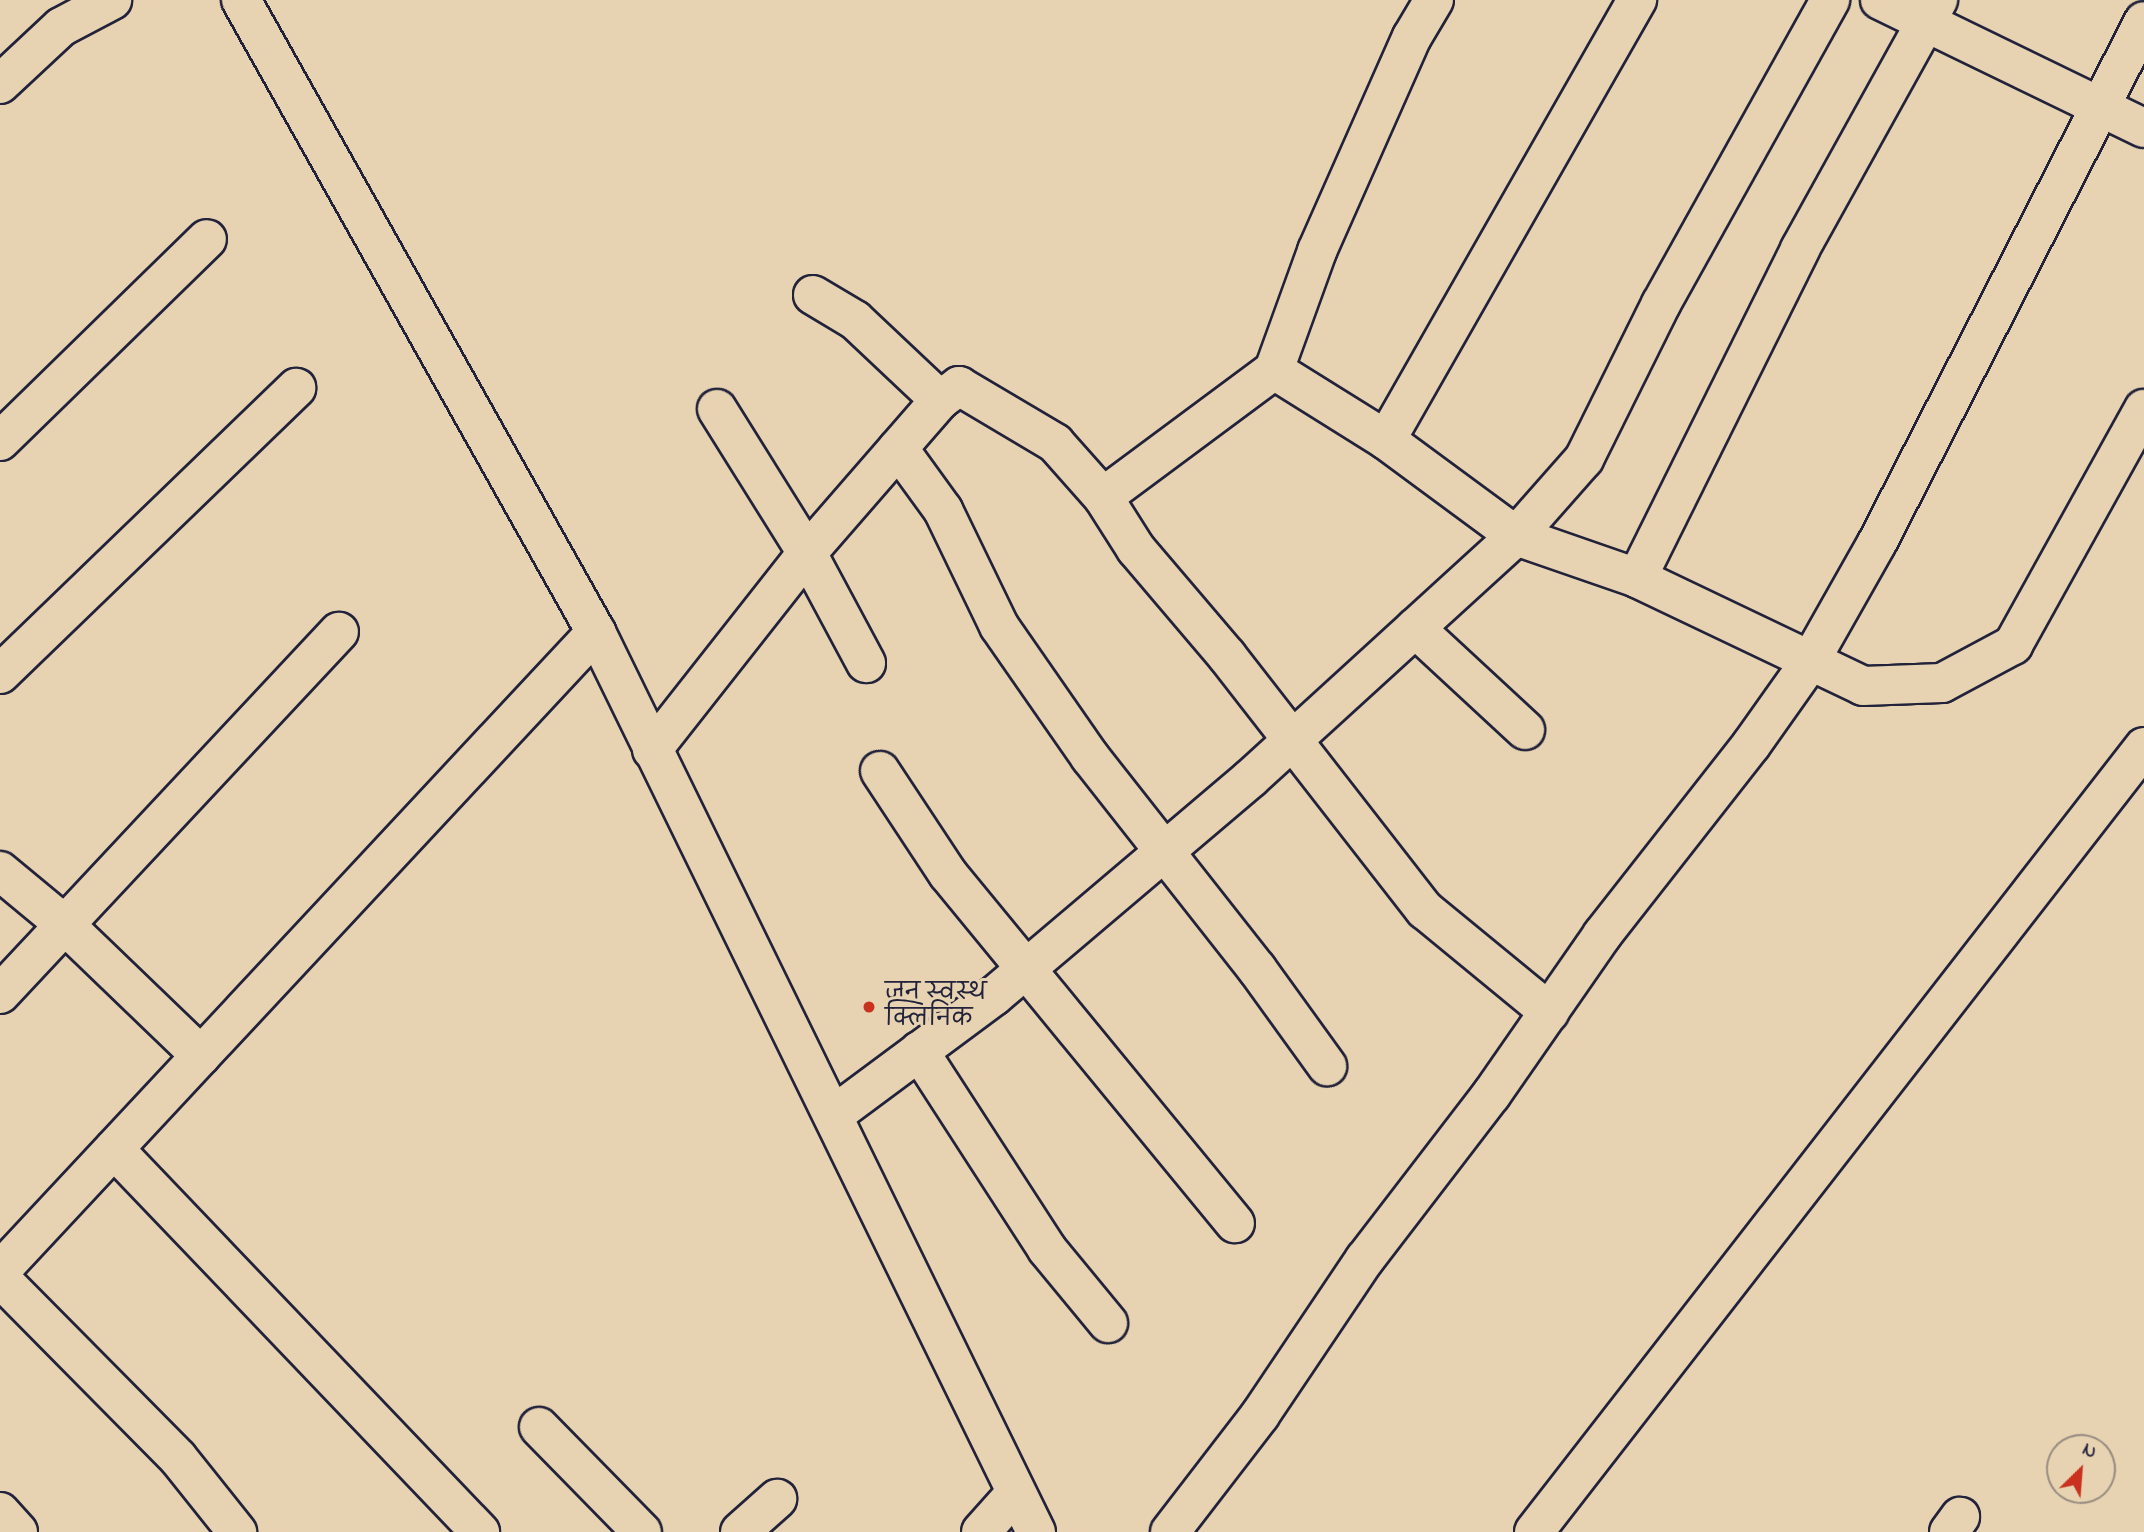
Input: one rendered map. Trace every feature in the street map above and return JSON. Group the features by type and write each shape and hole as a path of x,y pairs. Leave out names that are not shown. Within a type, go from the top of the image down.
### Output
{"street":[{"path":"0,84 61,27 112,0"},
{"path":"241,0 596,632 652,750 835,1115 1014,1494 1036,1532"},
{"path":"1103,498 1274,370 1317,251 1412,37 1434,0"},
{"path":"1386,440 1637,0"},
{"path":"835,1115 1028,966 1292,740 1516,536 1584,458 1661,304 1830,0"},
{"path":"1880,0 1932,11 2144,128"},
{"path":"1637,578 1800,249 1932,11"},
{"path":"1170,1532 1549,1012 1808,663 1877,543 2098,105 2144,21"},
{"path":"0,441 207,239"},
{"path":"813,295 855,320 940,400"},
{"path":"1274,370 1386,440 1516,536 1637,578 1808,663 1863,686 1942,683 2012,645 2144,410"},
{"path":"652,750 807,553 940,400 959,386 1055,443 1103,498 1136,549 1425,909 1549,1012"},
{"path":"0,674 296,388"},
{"path":"717,409 807,553 866,663"},
{"path":"898,448 943,510 999,626 1161,852 1258,969 1327,1066"},
{"path":"1415,628 1525,730"},
{"path":"0,994 339,632"},
{"path":"0,1272 596,632"},
{"path":"1534,1532 2144,747"},
{"path":"880,771 948,874 1028,966 1235,1223"},
{"path":"0,872 64,924 201,1056"},
{"path":"919,1051 1040,1240 1108,1323"},
{"path":"114,1149 247,1283 472,1529"},
{"path":"0,1278 178,1458 237,1532"},
{"path":"539,1427 642,1532"},
{"path":"981,1532 1014,1494"},
{"path":"740,1532 777,1499"},
{"path":"0,1512 18,1532"}],"place":[{"name":"जन स्वस्थ क्लिनिक","path":"869,1007"}]}
